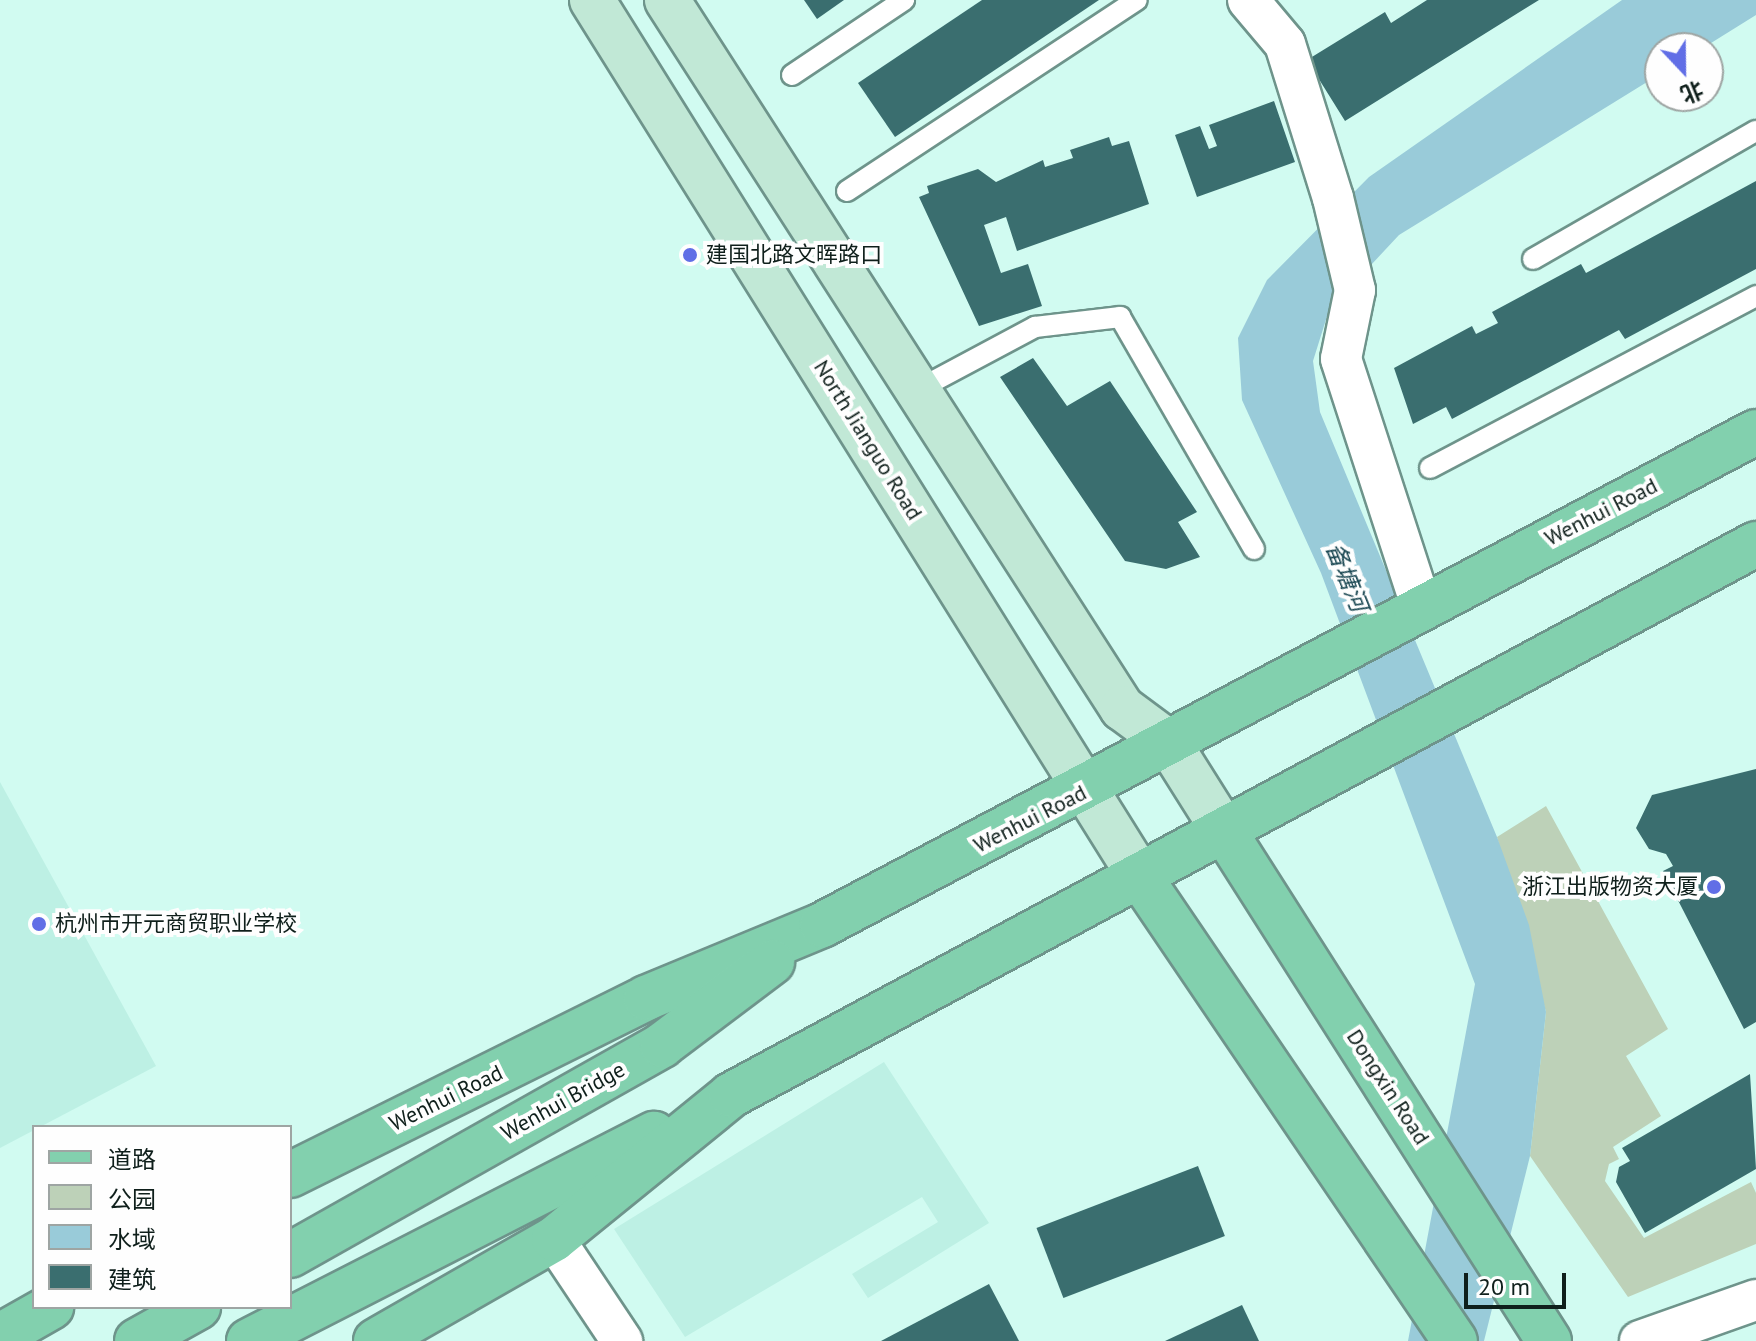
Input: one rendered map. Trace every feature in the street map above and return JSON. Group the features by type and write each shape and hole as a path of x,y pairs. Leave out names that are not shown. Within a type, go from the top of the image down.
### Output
{"main road":[{"name":"North Jianguo Road","path":"592,0 1142,880"},
{"path":"667,0 1122,708 1168,742 1226,834"},
{"name":"Wenhui Road","path":"292,1174 646,998 822,925 1086,791 1168,742 1421,605 1756,432"},
{"path":"249,1341 731,1095 1142,880 1479,691 1756,544"},
{"name":"Dongxin Road","path":"1226,834 1549,1341"},
{"path":"1142,880 1455,1341"},
{"name":"Wenhui Bridge","path":"292,1254 662,1045 822,925"},
{"path":"376,1341 554,1239 731,1095"},
{"path":"0,1336 47,1309"}],"street":[{"path":"1248,0 1285,44 1333,198 1355,290 1341,359 1421,605"},
{"path":"554,1239 622,1341"},
{"path":"1640,1341 1756,1300"}],"lane":[{"path":"792,75 904,0"},
{"path":"847,191 1137,0"},
{"path":"1533,259 1756,131"},
{"path":"1430,468 1756,296"},
{"path":"917,390 1035,327 1120,317 1254,549"}],"shaded area":[{"name":"杭州市开元商贸职业学校","path":"0,782 156,1066 44,1125 32,1125 32,1131 0,1148"},
{"path":"884,1062 989,1223 868,1298 852,1274 938,1222 922,1197 685,1337 614,1229"}],"green space":[{"path":"1546,806 1668,1029 1626,1056 1661,1116 1613,1147 1619,1159 1609,1164 1605,1181 1644,1238 1751,1182 1756,1193 1756,1244 1628,1297 1530,1156 1546,1012 1497,837"}],"water":[{"name":"备塘河","path":"1622,0 1756,0 1756,15 1724,35 1724,32 1644,32 1644,84 1399,235 1329,310 1313,361 1320,412 1497,837 1529,925 1546,1012 1530,1156 1484,1341 1408,1341 1475,984 1321,573 1242,400 1238,338 1267,280 1369,177"}],"building":[{"path":"804,0 844,0 817,19"},
{"path":"982,0 1099,0 895,137 858,83"},
{"path":"1427,0 1539,0 1345,121 1307,60 1385,12 1391,23"},
{"path":"1274,101 1295,162 1197,197 1175,135 1200,126 1209,149 1217,146 1209,125"},
{"path":"1109,137 1112,146 1129,141 1149,204 1017,251 1006,217 984,225 1001,273 1028,264 1042,306 979,326 919,197 929,193 927,186 978,169 996,182 1043,160 1045,167 1073,158 1070,150"},
{"path":"1756,181 1756,269 1625,339 1619,330 1452,419 1446,407 1413,424 1394,368 1472,326 1476,334 1498,323 1492,312 1581,264 1586,273"},
{"path":"1033,358 1067,406 1110,381 1197,512 1178,522 1200,557 1166,569 1125,561 1000,377"},
{"name":"浙江出版物资大厦","path":"1756,769 1756,1022 1744,1029 1663,871 1673,866 1666,854 1649,849 1636,828 1652,795"},
{"path":"1750,1074 1756,1169 1645,1233 1616,1182 1619,1167 1630,1161 1622,1148"},
{"path":"1198,1166 1225,1236 1063,1298 1036,1228"},
{"path":"989,1284 1019,1341 881,1341"},
{"path":"1242,1305 1259,1341 1165,1341"}],"place":[{"name":"建国北路文晖路口","path":"690,255"},
{"name":"浙江出版物资大厦","path":"1714,887"},
{"name":"杭州市开元商贸职业学校","path":"39,924"}]}
